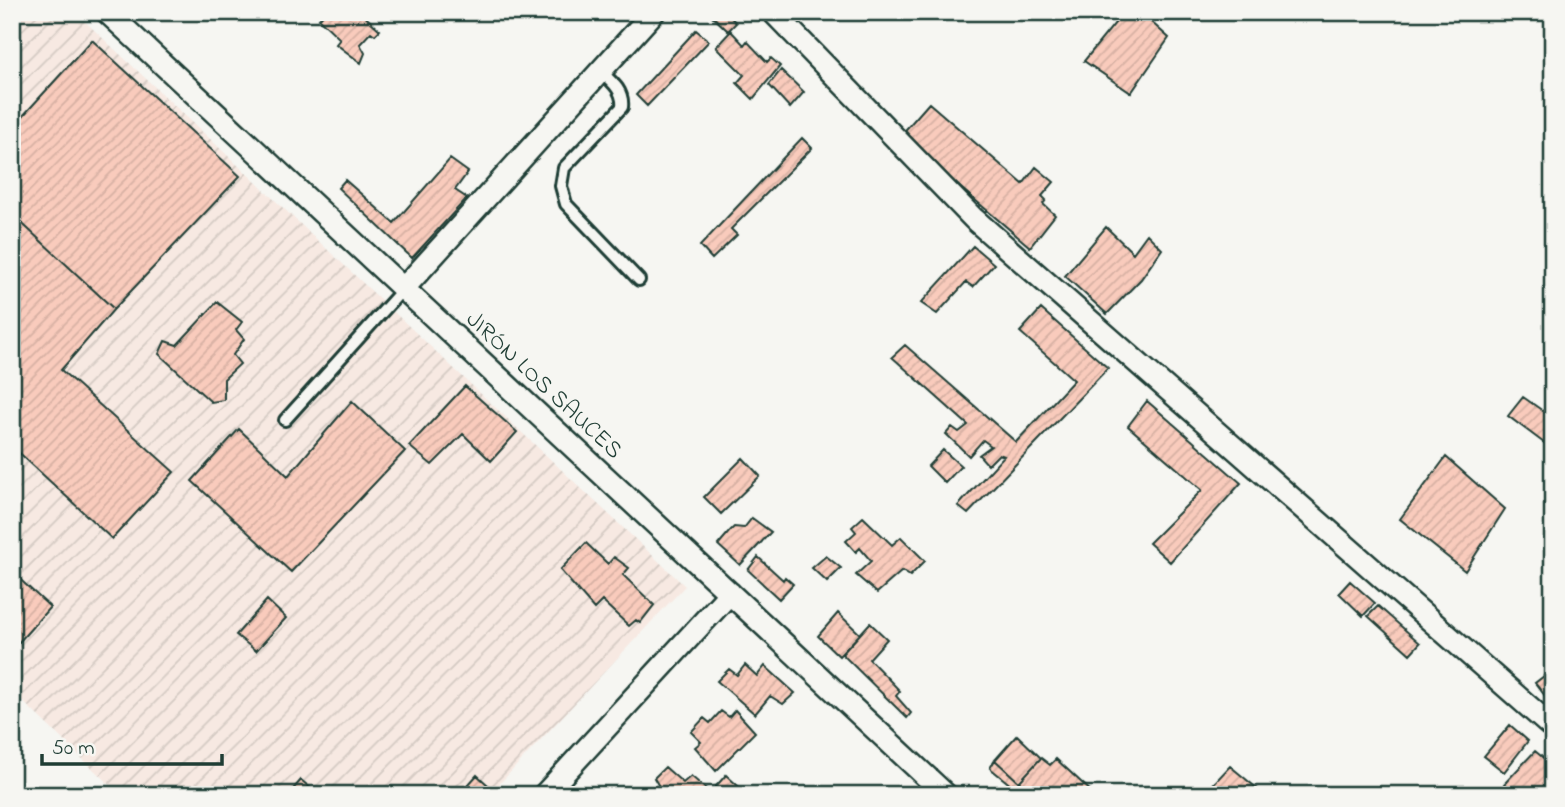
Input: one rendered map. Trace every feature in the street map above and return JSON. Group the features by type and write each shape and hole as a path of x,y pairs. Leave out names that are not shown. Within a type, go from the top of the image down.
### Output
{"street":[{"name":"JIRÓN LOS SAUCES","path":"107,12 946,795"},
{"path":"404,288 654,12"},
{"path":"773,12 974,219 1553,728"},
{"path":"544,795 730,593"}],"lane":[{"path":"599,70 618,89 623,101 622,107 564,168 561,186 566,204 639,280"},
{"path":"285,420 404,288"}],"shaded area":[{"path":"12,12 75,12 685,586 489,795 120,795 12,691"}],"building":[{"path":"325,12 360,12 380,30 375,35 371,32 360,44 365,53 361,63 336,44 340,39 319,19"},
{"path":"708,12 726,12 736,23 728,31"},
{"path":"1124,12 1140,12 1169,38 1131,93 1084,61"},
{"path":"696,30 709,41 647,106 636,95"},
{"path":"731,31 744,45 747,41 767,62 771,58 780,66 753,99 737,83 744,75 716,47"},
{"path":"92,40 240,176 114,309 12,214 12,128"},
{"path":"781,70 804,92 790,108 769,85"},
{"path":"929,103 1023,184 1036,167 1054,182 1042,196 1046,200 1043,204 1055,215 1030,247 900,136"},
{"path":"802,138 812,148 731,229 737,235 712,259 700,246"},
{"path":"450,159 468,172 455,190 467,198 412,258 338,188 345,180 394,223"},
{"path":"12,214 114,309 61,370 174,472 112,539 12,446"},
{"path":"1106,227 1133,253 1147,234 1162,249 1141,279 1107,314 1065,276"},
{"path":"973,246 994,264 973,287 966,282 937,314 921,303"},
{"path":"217,302 242,322 236,330 244,339 233,355 240,364 224,379 224,400 211,402 159,354 165,341 177,345"},
{"path":"1041,309 1108,368 968,514 958,506 1004,456 999,454 988,465 979,455 991,446 983,440 969,456 946,434 952,427 959,432 968,425 892,357 905,345 1016,442 1074,380 1020,332"},
{"path":"465,386 517,432 491,461 463,434 432,465 409,446"},
{"path":"1523,397 1553,418 1553,441 1548,446 1508,416"},
{"path":"352,401 405,451 291,572 192,481 239,429 288,476"},
{"path":"1147,401 1241,483 1170,562 1149,543 1202,490 1128,426"},
{"path":"943,450 961,466 945,483 928,466"},
{"path":"1446,457 1505,509 1465,571 1400,519"},
{"path":"743,458 760,476 721,514 704,497"},
{"path":"863,517 892,545 901,537 925,561 910,576 902,571 877,593 856,575 871,561 860,548 856,552 846,541 856,532 852,527"},
{"path":"752,518 771,532 740,565 718,545 734,527 744,528"},
{"path":"586,543 608,564 614,557 629,568 623,575 654,605 640,623 636,620 629,626 602,601 594,609 560,570"},
{"path":"826,556 841,568 827,582 812,568"},
{"path":"758,557 783,580 785,577 793,584 779,599 748,570"},
{"path":"12,572 50,607 12,650"},
{"path":"1350,581 1375,603 1363,616 1339,593"},
{"path":"267,600 286,618 256,651 236,635"},
{"path":"1378,606 1420,643 1410,654 1368,616"},
{"path":"838,613 860,634 839,656 818,636"},
{"path":"870,623 887,639 869,659 900,691 896,696 911,713 907,718 842,654"},
{"path":"745,665 757,676 765,666 795,693 783,704 770,696 755,714 717,681 729,669 737,675"},
{"path":"1553,669 1553,694 1546,697 1535,683"},
{"path":"735,710 755,732 716,771 695,747 701,742 691,732 704,718 710,723 721,711 729,717"},
{"path":"1510,725 1528,741 1504,772 1484,756"},
{"path":"1017,735 1041,758 1019,782 995,760"},
{"path":"1535,751 1553,766 1553,782 1540,795 1515,795 1504,784"},
{"path":"1041,758 1050,765 1056,759 1095,795 1023,795 990,768 995,760 1019,782"},
{"path":"1230,766 1265,795 1203,795"},
{"path":"665,767 683,783 691,776 706,789 700,795 664,795 654,778"},
{"path":"477,775 499,795 459,795"},
{"path":"726,775 748,795 700,795 706,789 710,793"},
{"path":"301,780 319,795 288,795"}]}
